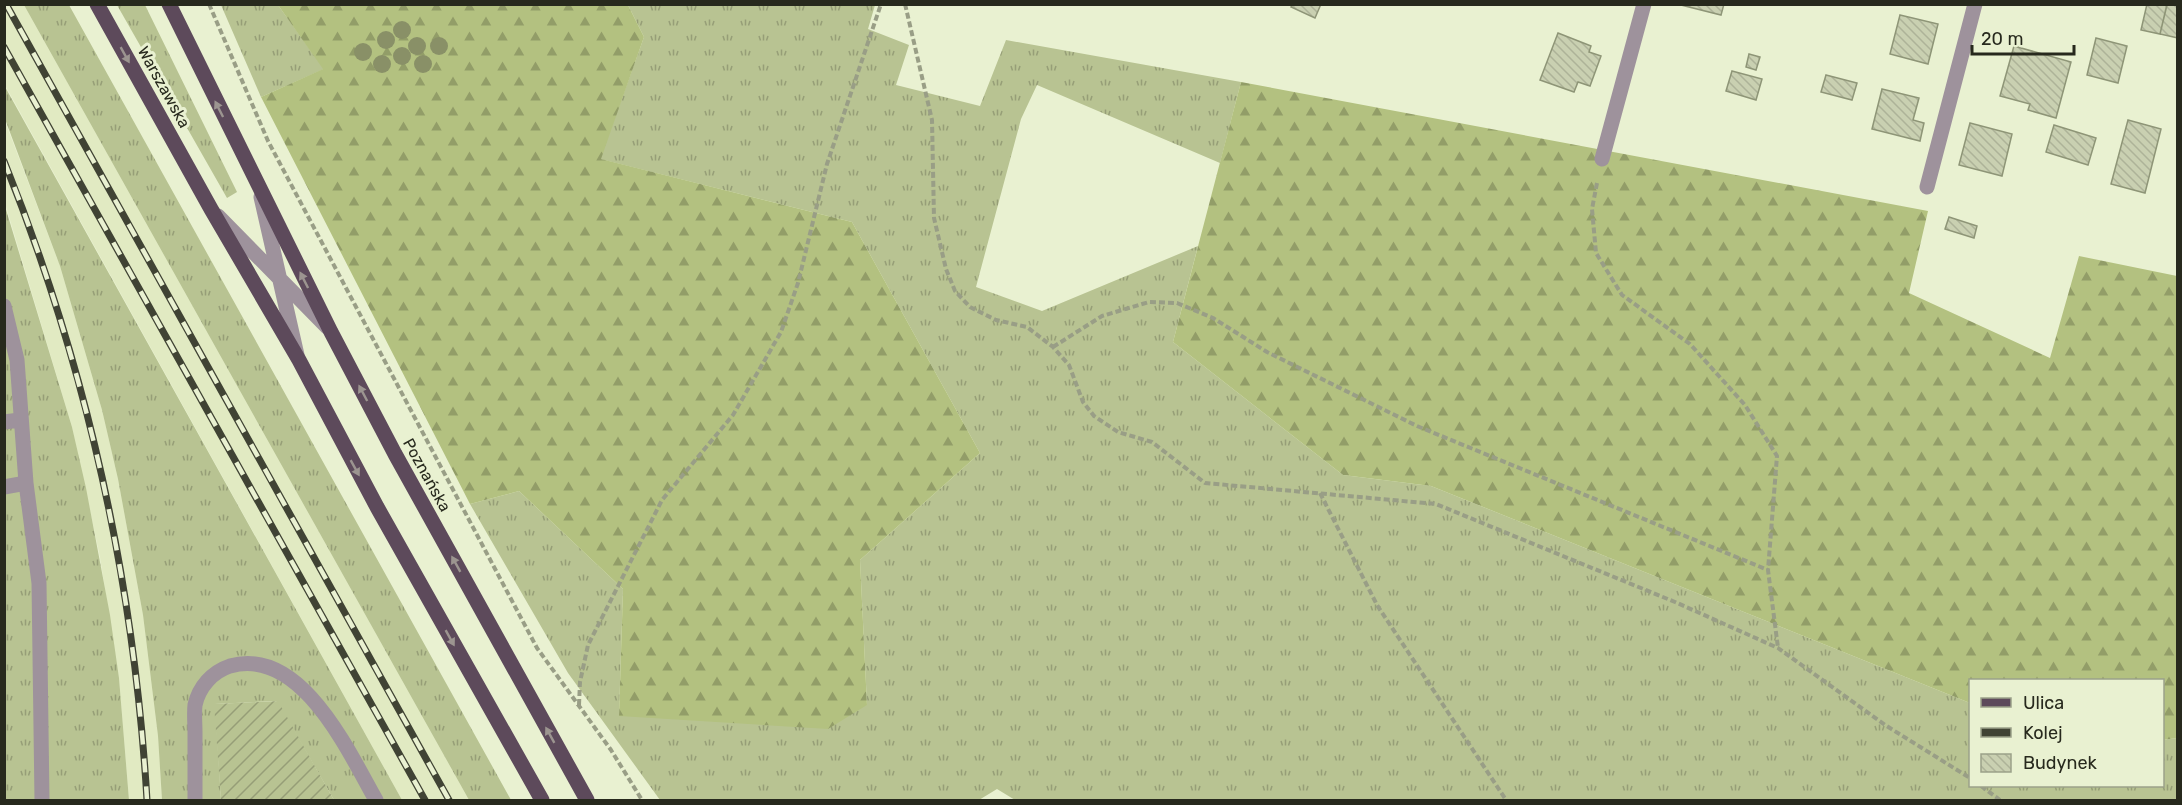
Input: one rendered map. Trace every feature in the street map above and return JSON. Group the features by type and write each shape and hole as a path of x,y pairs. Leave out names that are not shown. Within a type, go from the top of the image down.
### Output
{"main road":[{"name":"Warszawska","path":"97,4 211,209"},
{"name":"Poznańska","path":"169,4 331,332 395,454 587,801"},
{"path":"211,209 299,360 366,488 542,801"}],"street":[{"path":"1602,159 1644,4"},
{"path":"1927,187 1975,4"},
{"path":"259,188 299,360"},
{"path":"211,209 331,332"},
{"path":"4,306 17,360 26,483 39,582 42,801"},
{"path":"4,422 20,420"},
{"path":"4,487 26,483"},
{"path":"195,801 195,705 204,683 222,669 243,663 274,668 301,686 337,732 376,801"}],"path":[{"path":"209,4 268,141 537,648 611,750 642,801"},
{"path":"579,705 582,666 588,645 662,500 733,415 781,332 798,283 827,164 881,4"},
{"path":"905,4 932,120 934,218 946,269 956,291 970,307 996,320 1027,327 1053,346 1069,365 1083,402 1094,416 1118,432 1152,442 1205,483 1436,504 1674,602 1778,648 1885,725 1969,777"},
{"path":"1602,159 1592,209 1596,253 1622,295 1690,344 1745,405 1777,456 1768,570 1778,648"},
{"path":"1053,346 1102,316 1149,302 1177,303 1213,318 1267,352 1417,426 1768,570"},
{"path":"1320,493 1377,605 1506,801"},
{"path":"1982,787 2000,801"}],"shaded area":[{"path":"4,5 24,5 469,800 402,800 5,85"},
{"path":"4,119 60,266 102,410 118,479 143,615 158,736 162,800 129,800 119,678 100,557 72,427 5,203"}],"green space":[{"path":"24,5 69,5 511,800 469,800"},
{"path":"117,5 145,5 237,192 227,198"},
{"path":"221,5 278,5 324,69 261,97"},
{"path":"278,5 628,5 644,37 601,159 852,222 980,453 860,560 867,705 828,729 619,716 623,589 519,491 470,504 261,97 323,69"},
{"path":"628,5 875,5 868,29 909,45 896,85 980,106 1006,40 1241,82 1220,163 1037,85 1021,119 976,287 1042,311 1198,246 1173,342 1343,475 1431,486 1969,703 1969,787 2164,787 2164,740 2177,738 2177,800 1015,800 997,789 979,800 660,800 568,673 470,504 519,491 623,589 619,716 867,705 860,560 980,453 852,222 600,159 644,37"},
{"path":"1241,82 1928,211 1909,293 2050,358 2079,256 2177,276 2177,738 2164,740 2164,679 1969,679 1969,703 1431,486 1343,475 1173,342"},
{"path":"4,85 402,800 334,800 277,701 215,704 221,800 162,800 158,736 143,615 118,479 102,410 60,266 5,119"},
{"path":"4,203 72,427 86,488 110,615 119,678 129,800 5,800"},
{"path":"278,701 334,800 221,800 214,704"}],"building":[{"path":"1293,4 1321,4 1315,18 1291,7"},
{"path":"1677,4 1724,4 1721,15"},
{"path":"2147,4 2167,5 2160,34 2141,30"},
{"path":"2167,4 2178,4 2178,38 2160,34"},
{"path":"1900,15 1938,24 1928,64 1890,54"},
{"path":"1558,33 1591,46 1589,52 1601,56 1590,86 1578,82 1574,92 1540,80"},
{"path":"2096,38 2127,46 2118,83 2087,75"},
{"path":"2014,46 2071,62 2056,118 2028,110 2030,104 2000,96"},
{"path":"1749,54 1760,57 1756,70 1746,67"},
{"path":"1732,71 1762,79 1756,100 1726,91"},
{"path":"1826,75 1857,83 1852,100 1821,92"},
{"path":"1882,89 1919,98 1913,120 1924,123 1920,141 1872,129"},
{"path":"2128,120 2161,129 2145,193 2111,184"},
{"path":"1970,123 2012,134 2002,176 1959,165"},
{"path":"2054,125 2096,138 2088,165 2046,152"},
{"path":"1949,217 1977,226 1974,238 1945,229"}],"railway":[{"path":"6,4 449,800"},
{"path":"4,47 425,800"},
{"path":"4,161 59,316 82,395 101,475 118,555 131,636 147,800"}]}
